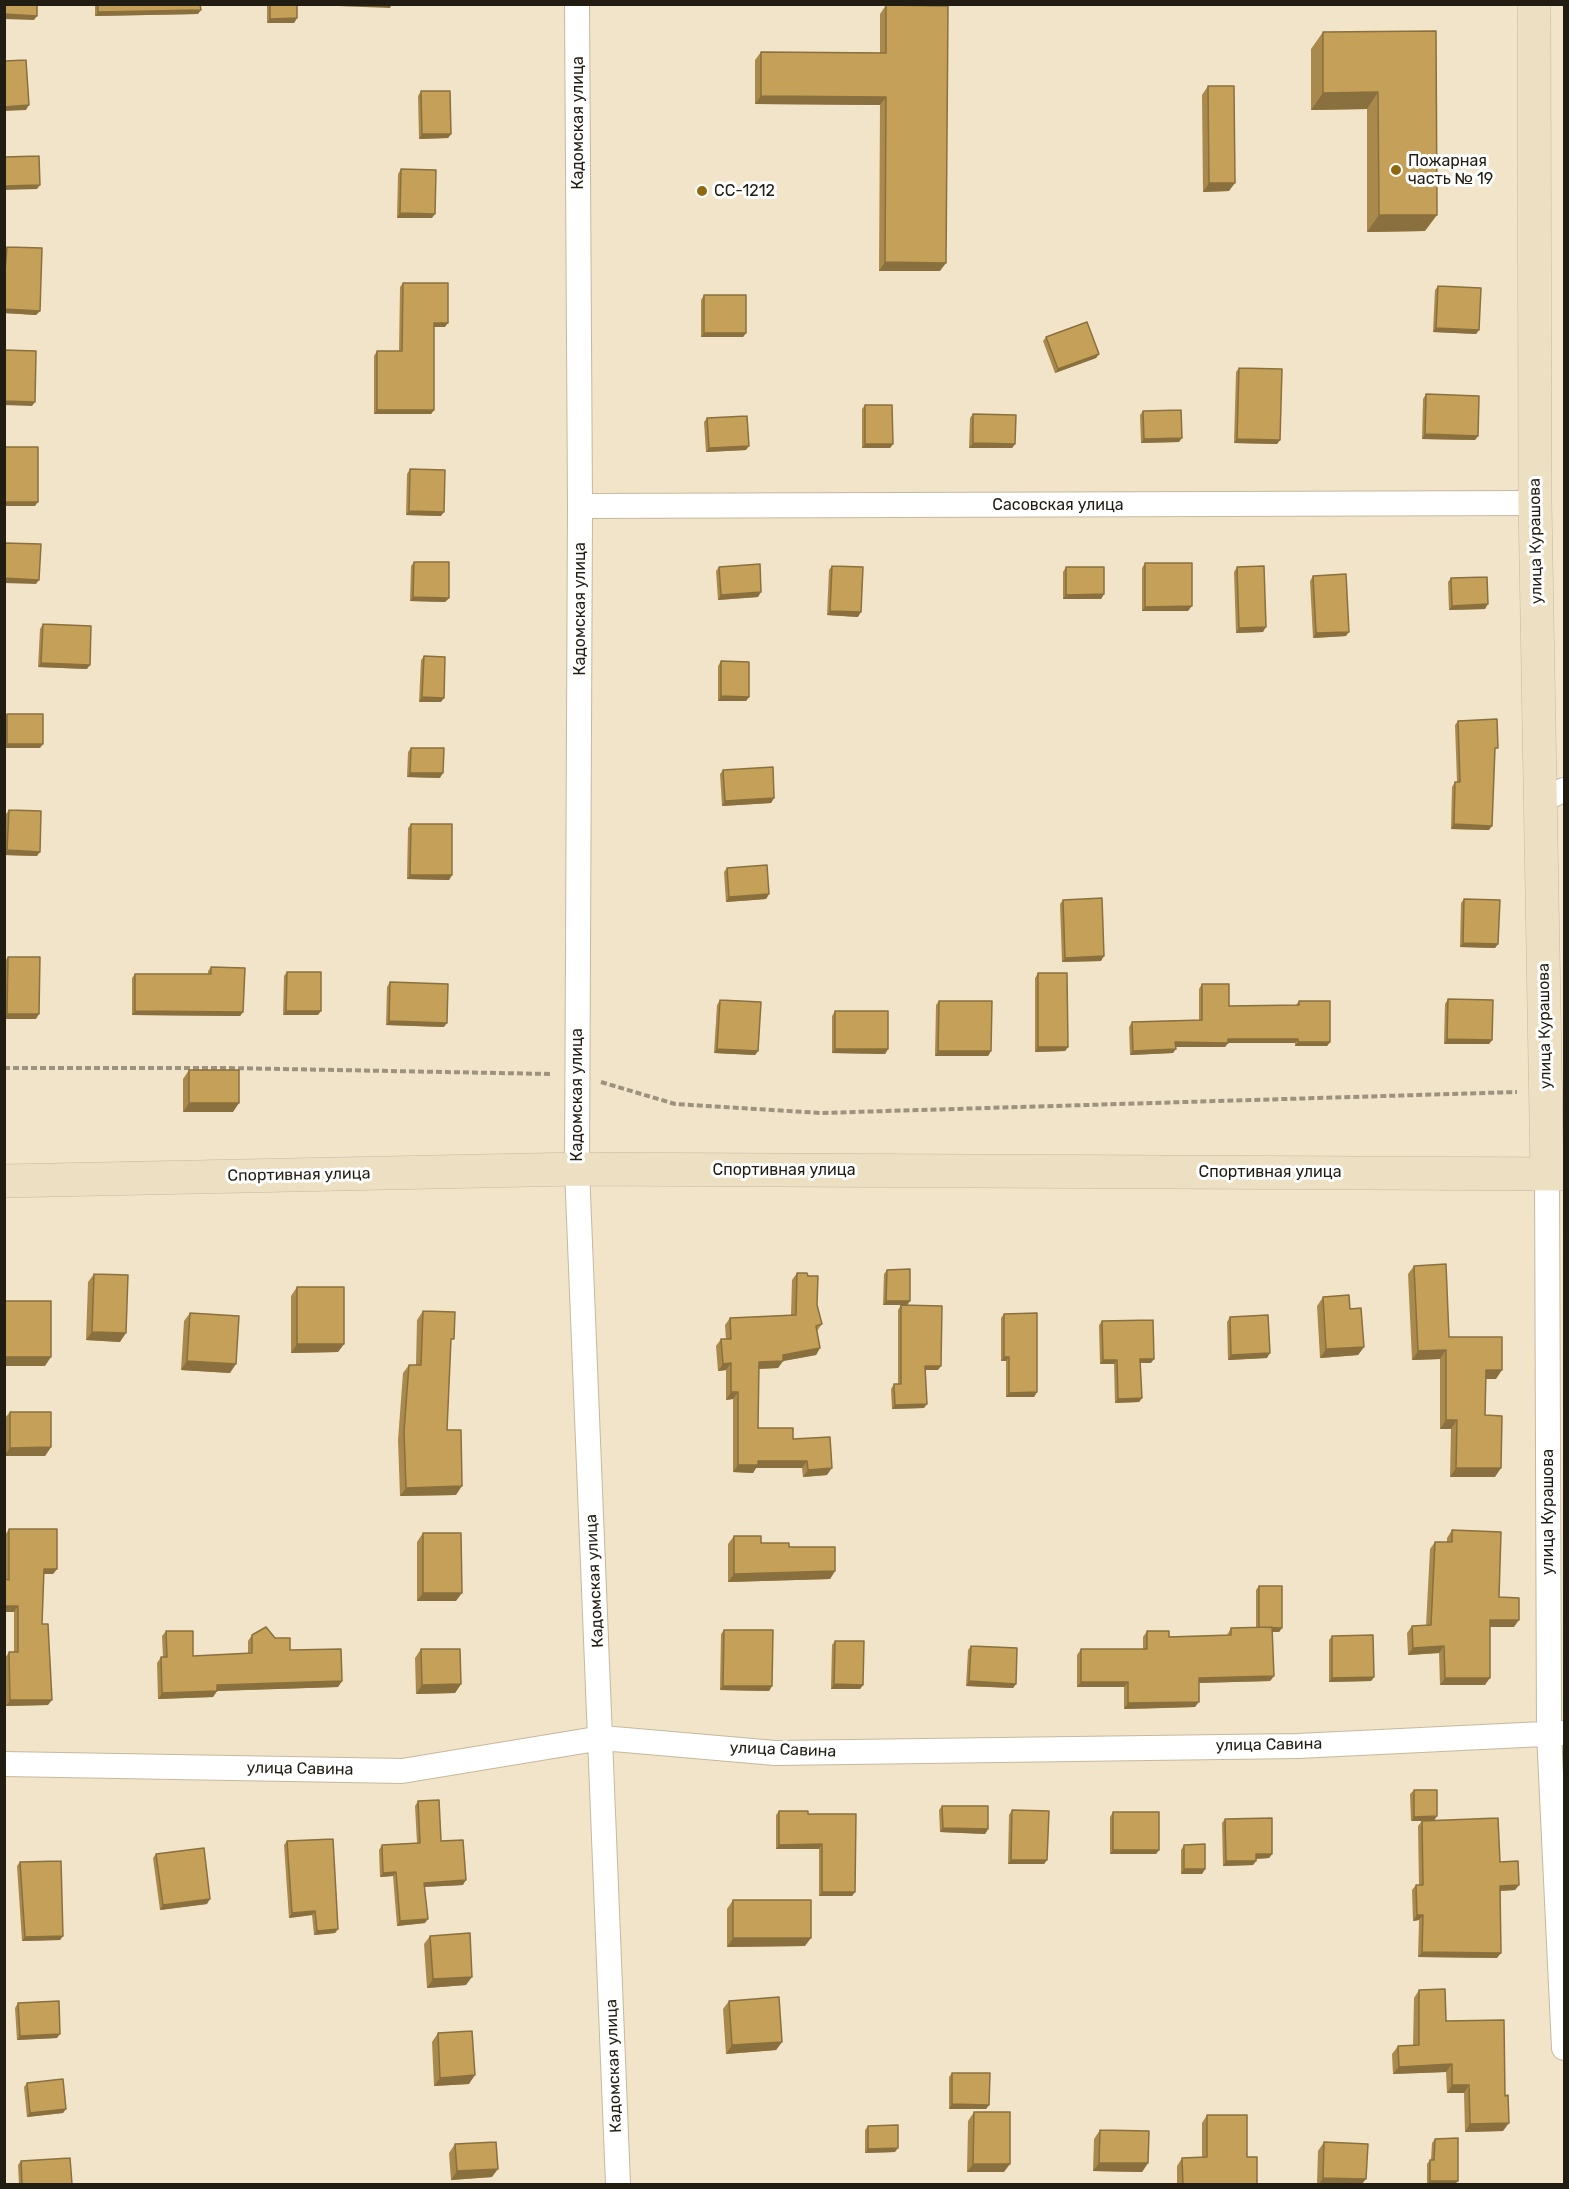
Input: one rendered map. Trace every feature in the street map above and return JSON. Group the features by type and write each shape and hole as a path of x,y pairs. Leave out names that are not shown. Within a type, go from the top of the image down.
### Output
{"street":[{"name":"Кадомская улица","path":"577,4 580,506 577,1169 602,1738 618,2184"},
{"name":"улица Курашова","path":"1534,4 1535,504 1553,795 1546,1091 1556,1174 1557,1733 1564,2048"},
{"name":"Сасовская улица","path":"580,506 1535,504"},
{"name":"Спортивная улица","path":"4,1181 577,1169 1556,1174"},
{"name":"улица Савина","path":"4,1764 402,1771 602,1738 775,1753 1298,1746 1557,1733"}],"path":[{"path":"4,1068 227,1068 577,1075 675,1104 821,1113 1546,1091"}],"building":[{"path":"4,4 37,4 37,16 4,14"},
{"path":"98,4 200,4 201,10 98,12"},
{"path":"270,4 297,4 297,18 270,19"},
{"path":"886,5 948,6 946,263 885,262 886,97 761,96 761,52 886,53"},
{"name":"Пожарная часть № 19","path":"1436,31 1437,215 1379,215 1378,92 1323,93 1323,32"},
{"path":"26,60 29,105 4,107 4,61"},
{"path":"1208,86 1234,86 1235,183 1209,183"},
{"path":"421,91 450,91 451,134 422,134"},
{"path":"39,156 40,185 4,186 4,157"},
{"path":"401,169 436,170 435,214 400,213"},
{"path":"7,247 42,248 40,311 4,309"},
{"path":"403,283 448,283 448,323 434,323 434,410 377,410 377,351 402,351"},
{"path":"1438,286 1481,288 1479,330 1436,328"},
{"path":"704,295 746,295 746,333 704,333"},
{"path":"1087,322 1099,354 1058,369 1046,337"},
{"path":"4,350 36,351 35,402 4,401"},
{"path":"1239,368 1282,369 1280,440 1237,439"},
{"path":"1426,394 1479,396 1478,436 1425,434"},
{"path":"865,405 892,405 893,444 865,444"},
{"path":"1181,410 1182,438 1144,439 1143,411"},
{"path":"973,414 1016,415 1015,444 973,443"},
{"path":"747,416 749,446 709,448 707,418"},
{"path":"4,447 38,447 38,502 4,502"},
{"path":"410,469 445,470 444,512 409,511"},
{"path":"4,543 41,544 39,580 4,578"},
{"path":"414,562 449,562 449,598 413,597"},
{"path":"1145,563 1192,563 1192,606 1145,607"},
{"path":"760,564 761,592 721,595 719,567"},
{"path":"832,566 863,567 861,612 830,611"},
{"path":"1264,566 1266,627 1239,628 1237,567"},
{"path":"1066,567 1104,567 1104,594 1066,595"},
{"path":"1346,574 1349,632 1316,633 1313,576"},
{"path":"1487,577 1488,604 1452,606 1451,578"},
{"path":"43,624 91,626 90,665 41,663"},
{"path":"424,656 445,657 444,698 422,697"},
{"path":"721,661 749,662 749,697 721,696"},
{"path":"7,714 43,714 43,744 7,744"},
{"path":"1497,719 1498,748 1495,748 1492,826 1454,824 1455,782 1460,782 1458,721"},
{"path":"411,748 444,748 443,773 410,773"},
{"path":"773,767 774,798 725,801 723,770"},
{"path":"9,810 41,811 40,852 7,850"},
{"path":"411,824 452,824 452,875 410,875"},
{"path":"767,865 769,894 729,897 727,868"},
{"path":"1102,898 1104,956 1065,958 1063,900"},
{"path":"1464,899 1500,900 1498,944 1463,943"},
{"path":"8,957 40,957 39,1014 7,1014"},
{"path":"211,967 245,968 243,1012 135,1011 135,974 211,974"},
{"path":"287,972 321,972 321,1011 286,1011"},
{"path":"1038,973 1067,973 1068,1047 1038,1047"},
{"path":"390,982 448,984 447,1023 389,1021"},
{"path":"1202,984 1229,984 1229,1006 1299,1005 1299,1001 1330,1001 1330,1042 1298,1042 1298,1039 1228,1039 1228,1043 1175,1042 1176,1049 1133,1051 1132,1022 1202,1020"},
{"path":"1448,999 1493,1000 1492,1040 1447,1039"},
{"path":"720,1000 761,1002 758,1051 717,1049"},
{"path":"939,1001 992,1001 991,1051 938,1051"},
{"path":"835,1011 888,1011 888,1049 835,1049"},
{"path":"189,1070 239,1070 239,1103 189,1103"},
{"path":"1446,1264 1449,1337 1502,1337 1502,1370 1486,1370 1485,1415 1502,1416 1501,1468 1456,1468 1457,1420 1446,1420 1446,1350 1418,1351 1414,1266"},
{"path":"910,1269 910,1301 886,1301 887,1270"},
{"path":"797,1273 818,1276 817,1305 822,1324 816,1326 820,1348 783,1355 783,1361 759,1362 758,1428 793,1428 793,1439 830,1437 832,1468 808,1470 807,1461 758,1461 758,1465 738,1465 738,1392 731,1392 731,1363 723,1364 721,1339 731,1339 730,1318 796,1315"},
{"path":"94,1274 128,1275 126,1333 92,1332"},
{"path":"297,1287 344,1287 344,1344 297,1344"},
{"path":"1349,1295 1350,1309 1361,1308 1364,1347 1326,1349 1323,1297"},
{"path":"4,1301 51,1301 51,1357 4,1357"},
{"path":"901,1305 942,1306 941,1366 925,1366 927,1404 895,1405 894,1384 901,1384"},
{"path":"423,1311 455,1312 454,1339 451,1339 447,1430 461,1430 462,1486 406,1488 404,1431 409,1365 421,1365"},
{"path":"190,1313 239,1316 236,1364 187,1361"},
{"path":"1037,1313 1037,1392 1009,1393 1009,1357 1004,1357 1004,1314"},
{"path":"1268,1315 1270,1353 1231,1355 1230,1317"},
{"path":"1153,1320 1154,1359 1140,1359 1142,1398 1118,1399 1117,1360 1103,1360 1102,1321"},
{"path":"10,1412 51,1412 51,1447 10,1448"},
{"path":"9,1529 57,1529 57,1569 44,1569 42,1624 48,1624 52,1700 10,1700 9,1652 18,1652 18,1606 4,1606 4,1579 9,1580"},
{"path":"1452,1530 1501,1532 1499,1597 1519,1598 1519,1620 1490,1620 1490,1678 1445,1678 1444,1646 1413,1648 1412,1626 1431,1625 1435,1542 1452,1542"},
{"path":"423,1533 461,1533 462,1593 423,1593"},
{"path":"734,1536 761,1536 761,1543 789,1543 789,1547 835,1547 835,1571 734,1574"},
{"path":"1259,1586 1282,1586 1282,1628 1259,1627"},
{"path":"266,1627 275,1638 290,1638 290,1650 341,1649 342,1681 217,1685 217,1691 162,1693 161,1657 167,1657 166,1631 193,1631 193,1656 252,1653 252,1635"},
{"path":"1272,1627 1274,1676 1199,1678 1199,1702 1128,1703 1128,1682 1081,1682 1081,1649 1147,1649 1147,1631 1169,1631 1169,1637 1231,1635 1231,1628"},
{"path":"724,1630 773,1630 772,1686 723,1686"},
{"path":"1373,1635 1374,1677 1332,1678 1332,1636"},
{"path":"835,1641 864,1641 863,1685 834,1684"},
{"path":"971,1646 1017,1648 1016,1684 969,1681"},
{"path":"421,1649 460,1649 461,1684 422,1685"},
{"path":"1414,1790 1437,1790 1437,1816 1414,1817"},
{"path":"439,1800 441,1841 463,1840 466,1880 424,1883 428,1919 400,1921 396,1872 383,1873 382,1845 420,1843 418,1801"},
{"path":"942,1806 988,1806 988,1829 943,1828"},
{"path":"1012,1810 1049,1811 1047,1860 1011,1860"},
{"path":"779,1811 808,1811 808,1814 856,1814 855,1892 822,1892 822,1844 779,1845"},
{"path":"1113,1812 1159,1812 1159,1850 1113,1850"},
{"path":"1272,1818 1272,1854 1256,1854 1256,1861 1226,1861 1225,1819"},
{"path":"1498,1818 1500,1862 1518,1861 1519,1885 1500,1886 1501,1953 1422,1952 1423,1915 1417,1915 1416,1885 1423,1885 1422,1821"},
{"path":"333,1839 338,1929 317,1931 315,1911 292,1913 287,1841"},
{"path":"1205,1844 1205,1869 1184,1869 1184,1845"},
{"path":"204,1848 210,1899 163,1905 156,1854"},
{"path":"61,1861 63,1936 25,1937 20,1862"},
{"path":"733,1900 811,1900 811,1938 733,1938"},
{"path":"470,1933 472,1977 433,1979 430,1936"},
{"path":"1445,1989 1446,2021 1504,2020 1505,2096 1508,2095 1509,2123 1470,2124 1469,2085 1452,2085 1452,2064 1399,2067 1398,2046 1419,2045 1419,1990"},
{"path":"779,1997 782,2042 732,2045 729,2001"},
{"path":"59,2001 60,2034 20,2036 18,2003"},
{"path":"472,2031 475,2075 440,2078 438,2033"},
{"path":"952,2073 990,2073 989,2105 952,2104"},
{"path":"63,2079 66,2109 30,2113 27,2083"},
{"path":"974,2112 1010,2112 1010,2164 973,2164"},
{"path":"1207,2115 1247,2115 1247,2157 1257,2157 1257,2184 1183,2184 1182,2158 1207,2157"},
{"path":"898,2125 898,2148 868,2149 868,2126"},
{"path":"1100,2130 1149,2131 1148,2163 1099,2163"},
{"path":"1458,2138 1458,2181 1430,2181 1430,2160 1434,2160 1435,2139"},
{"path":"496,2142 498,2169 457,2171 455,2144"},
{"path":"1324,2142 1368,2144 1366,2179 1323,2178"},
{"path":"70,2158 72,2184 22,2184 21,2161"}],"place":[{"name":"Пожарная часть № 19","path":"1396,170"},
{"name":"СС-1212","path":"702,191"}]}
